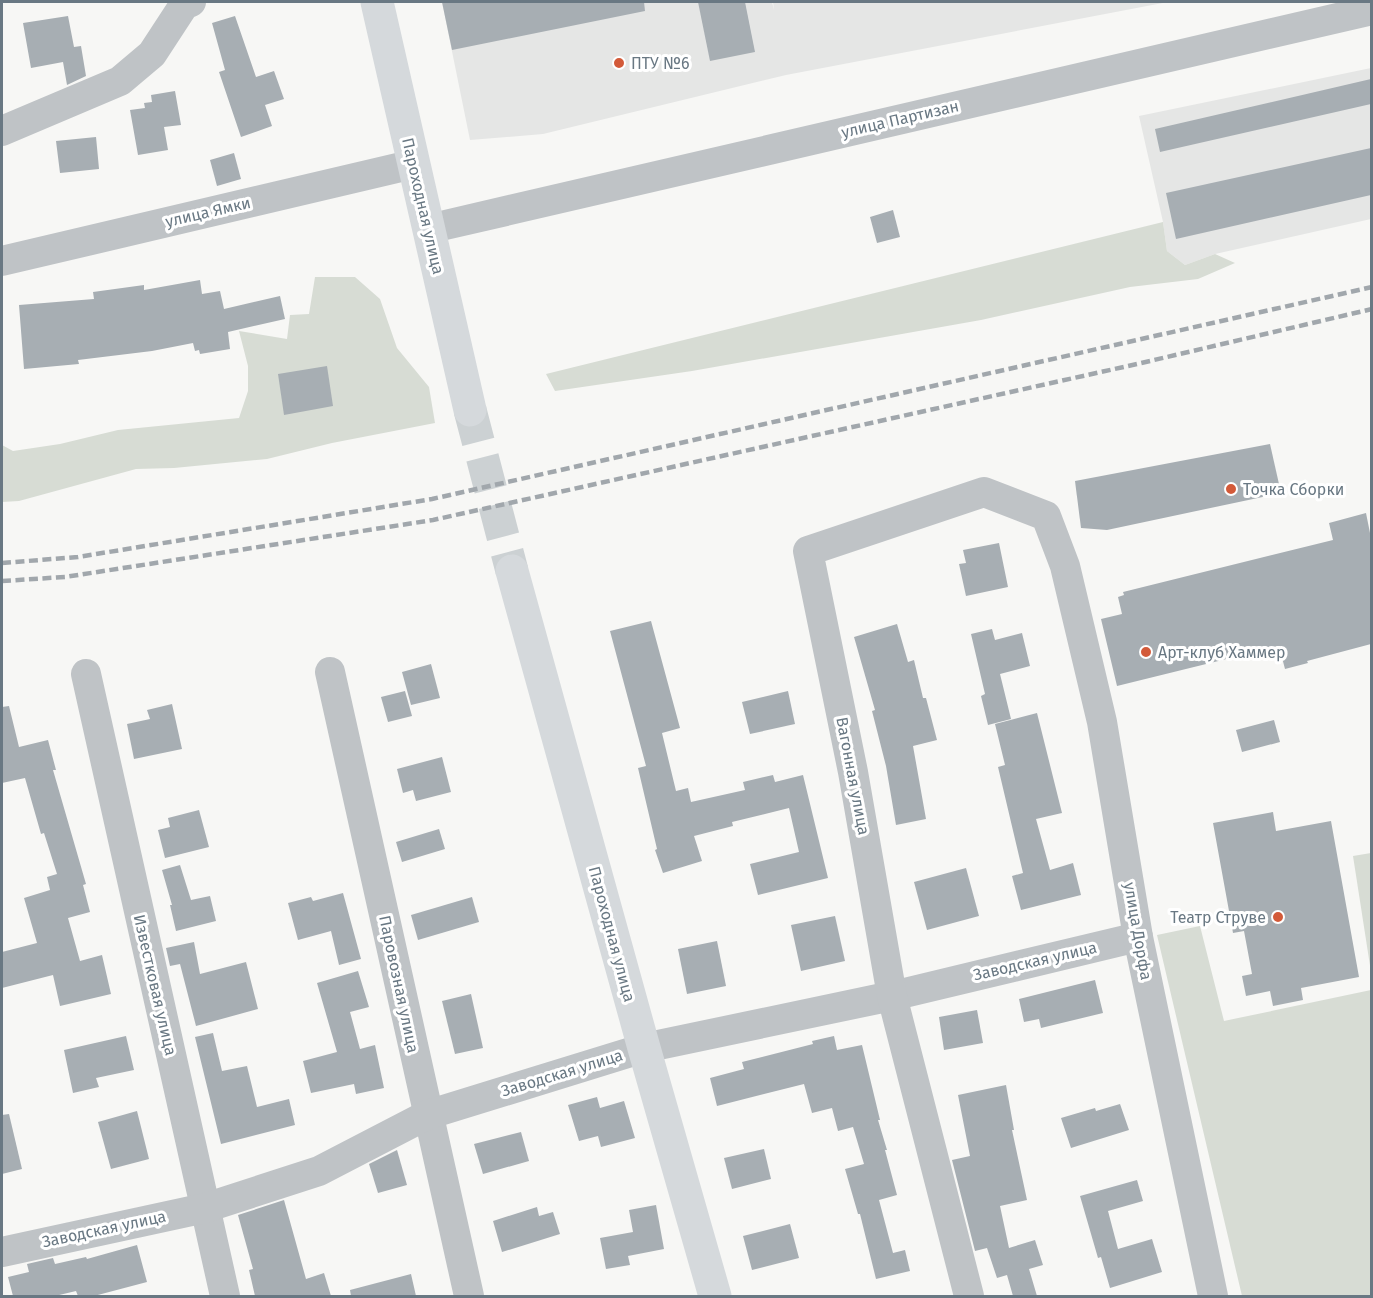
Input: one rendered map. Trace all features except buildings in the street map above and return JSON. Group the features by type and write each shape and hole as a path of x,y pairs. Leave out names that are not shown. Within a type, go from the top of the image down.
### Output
{"main road":[{"name":"Пароходная улица","path":"377,2 470,410"},
{"name":"Пароходная улица","path":"512,571 715,1296"}],"street":[{"path":"2,131 120,81 152,54 184,5 191,2"},
{"name":"улица Партизан","path":"428,229 1371,10"},
{"name":"улица Ямки","path":"2,261 414,164"},
{"name":"Вагонная улица","path":"969,1296 892,996 853,772 808,551 984,492 1046,516 1065,566"},
{"name":"улица Дорфа","path":"1065,566 1102,722 1138,937 1213,1296"},
{"name":"Паровозная улица","path":"330,672 469,1296"},
{"name":"Известковая улица","path":"86,674 225,1296"},
{"name":"Заводская улица","path":"2,1252 205,1208 319,1171 427,1115 644,1048 892,996 1138,937"}],"shaded area":[{"name":"ПТУ №6","path":"442,2 772,2 774,10 773,2 1168,2 786,75 543,134 470,140"},
{"path":"1371,68 1371,219 1215,254 1185,265 1167,251 1163,222 1139,116"},
{"path":"1163,222 1167,251 1185,265 1215,254 1235,263 1198,279 1130,287 981,320 692,371 555,391 546,374"},
{"path":"315,277 355,277 380,299 397,348 429,387 435,423 332,443 267,459 174,468 136,469 19,501 2,502 2,445 13,451 60,444 118,430 239,418 248,391 248,366 239,331 287,339 290,315 309,314"},
{"path":"1372,853 1371,972 1353,856"},
{"path":"1200,926 1224,1021 1371,990 1371,1296 1242,1296 1157,935"}],"tunnel":[{"path":"470,410 512,571"}],"railway":[{"path":"2,563 78,557 432,499 1372,287"},
{"path":"2,581 65,577 433,520 1137,364 1372,309"}],"place":[{"name":"ПТУ №6","path":"619,63"},
{"name":"Точка Сборки","path":"1231,489"},
{"name":"Арт-клуб Хаммер","path":"1146,652"},
{"name":"Театр Струве","path":"1278,917"}]}
